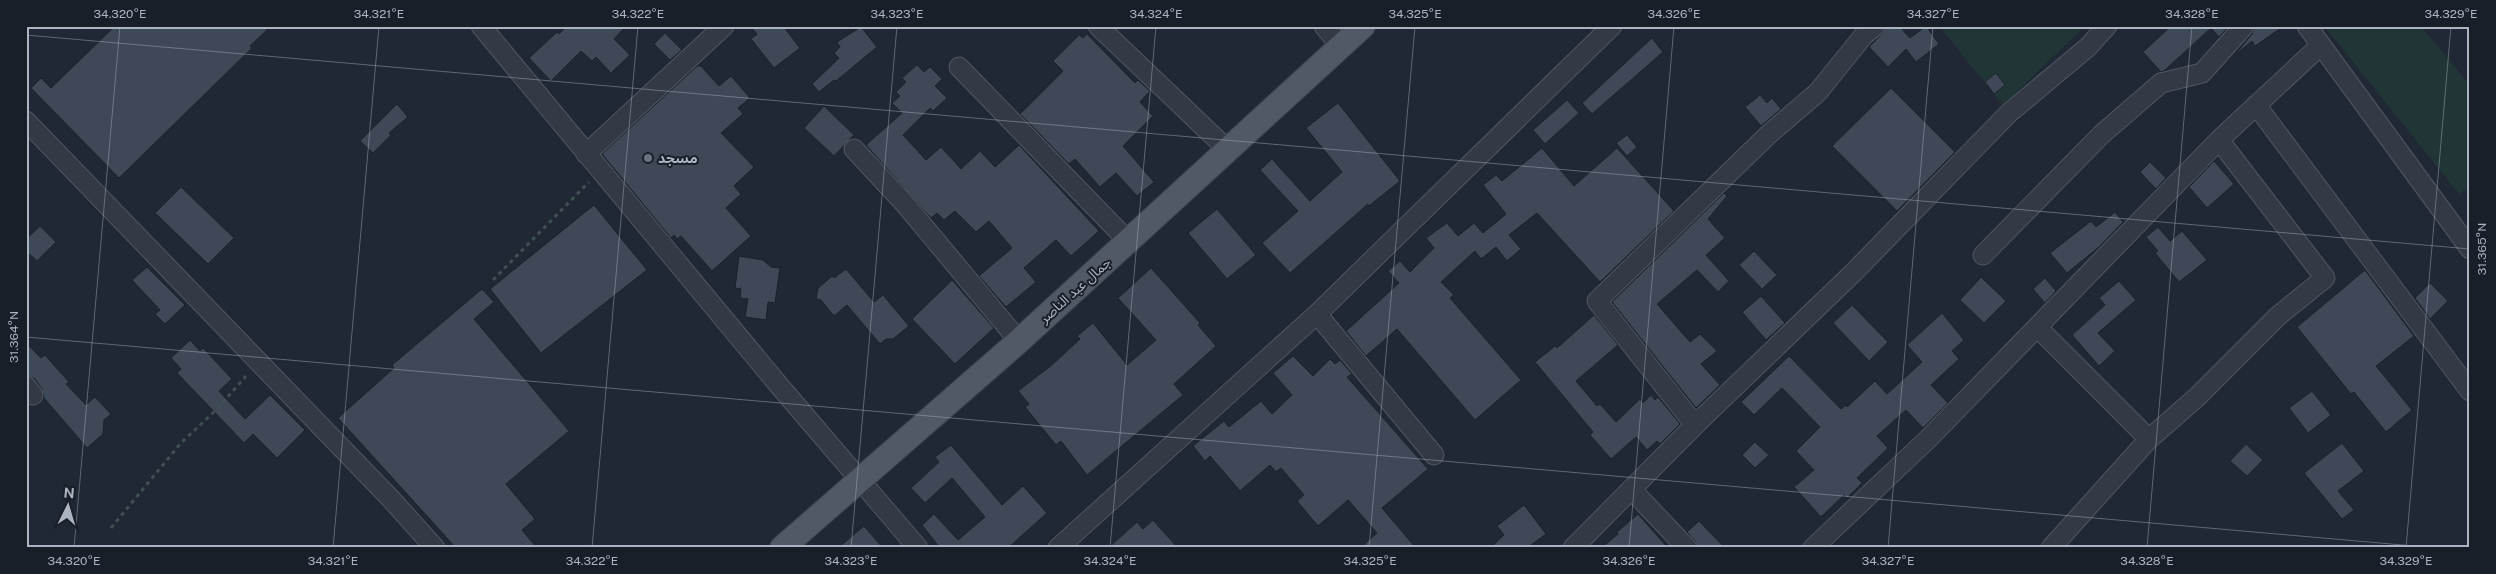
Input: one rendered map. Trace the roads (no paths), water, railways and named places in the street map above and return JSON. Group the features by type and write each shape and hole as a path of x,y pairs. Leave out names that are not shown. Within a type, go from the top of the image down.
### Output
{"main road":[{"name":"جمال عبد الناصر","path":"782,548 1019,341 1229,151 1363,26"}],"street":[{"path":"481,26 600,171 918,548"},
{"path":"586,154 724,26"},
{"path":"1098,26 1229,151"},
{"path":"1324,26 1341,47"},
{"path":"1058,548 1317,314 1612,26"},
{"path":"1695,425 1597,301 1768,134 1818,92 1864,35 1874,26"},
{"path":"1573,548 1695,425 1853,273 2009,113 2088,46 2107,26"},
{"path":"1983,255 2102,134 2161,83 2202,73 2244,26"},
{"path":"2307,26 2470,249"},
{"path":"1813,548 1928,439 2219,140 2321,45"},
{"path":"959,67 976,88 1129,242"},
{"path":"2256,105 2470,392"},
{"path":"26,121 259,362 435,548"},
{"path":"2051,548 2149,439 2197,397 2278,316 2325,278 2219,140"},
{"path":"854,149 905,204 1019,341"},
{"path":"1317,314 1434,455"},
{"path":"2038,328 2149,439"},
{"path":"1631,489 1687,548"}],"place":[{"name":"مسجد","path":"648,158"}]}
